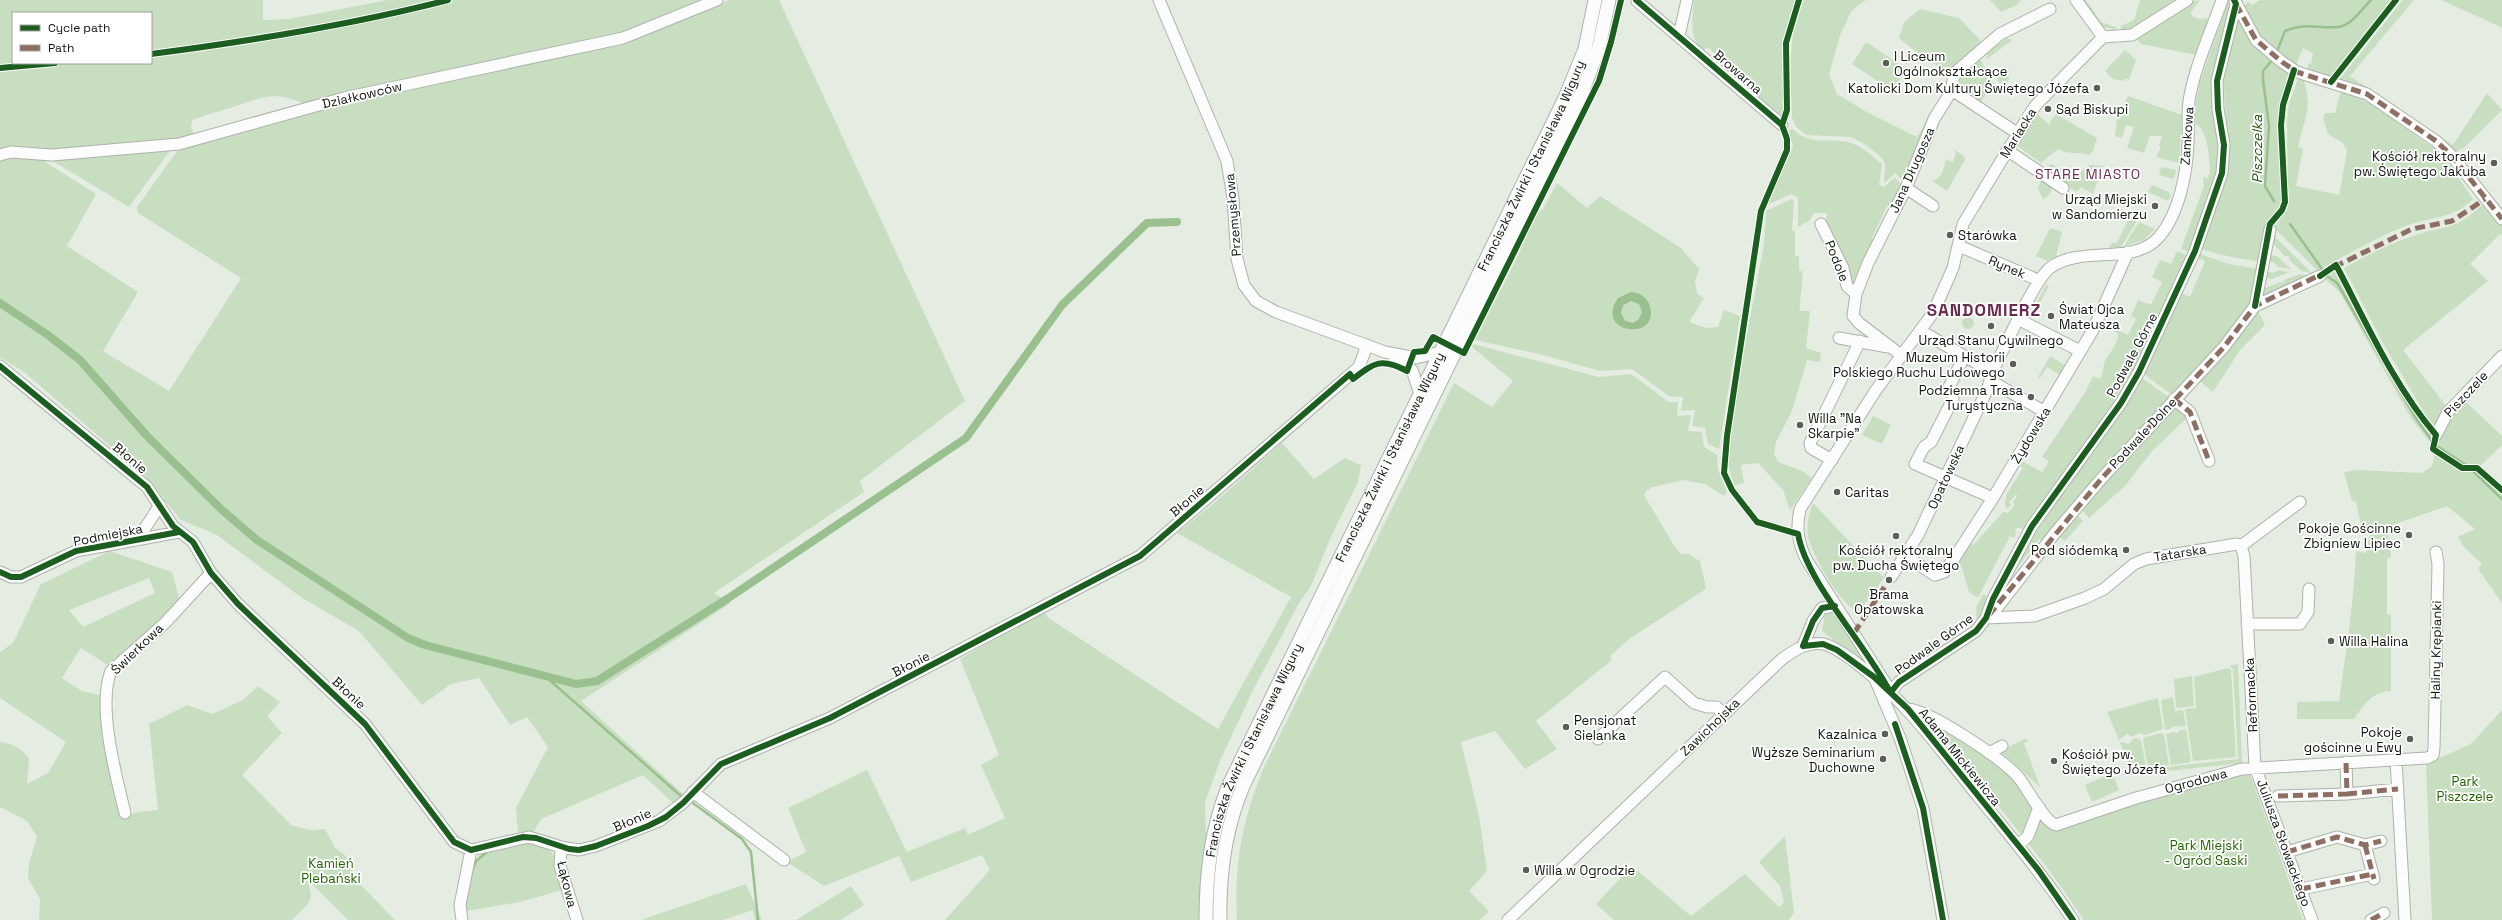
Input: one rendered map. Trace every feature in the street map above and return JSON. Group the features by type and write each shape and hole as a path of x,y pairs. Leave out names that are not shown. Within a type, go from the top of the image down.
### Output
{"main road":[{"name":"Franciszka Żwirki i Stanisława Wigury","path":"1206,920 1208,859 1215,826 1228,786 1574,81 1587,43 1595,0"},
{"name":"Franciszka Żwirki i Stanisława Wigury","path":"1220,920 1220,885 1224,849 1232,814 1243,786 1583,90 1600,47 1609,0"}],"street":[{"name":"Działkowców","path":"0,156 11,152 52,155 179,144 344,98 623,38 718,0"},
{"name":"Przemysłowa","path":"1159,0 1227,160 1233,198 1237,259 1244,285 1256,301 1276,312 1385,352"},
{"path":"1679,36 1687,0"},
{"path":"2076,0 2103,37 2132,35 2187,0"},
{"name":"Zamkowa","path":"2038,280 2051,267 2068,259 2128,252 2141,249 2159,238 2177,203 2188,144 2190,99 2222,0"},
{"name":"Browarna","path":"1637,1 1782,125"},
{"path":"2235,2 2256,40 2282,62 2297,72 2364,92 2436,141 2452,156 2502,219"},
{"name":"Podwale Górne","path":"1890,691 1904,678 1976,631 1986,618 1993,599 2032,526 2121,403 2139,372 2195,251 2222,173 2224,145 2218,109 2217,81 2235,2"},
{"name":"Jana Długosza","path":"1901,355 1855,319 1852,311 1856,294 1868,264 1906,188 1934,119 1952,90 1952,79 1956,72 2000,34 2050,9"},
{"name":"Mariacka","path":"1959,246 1963,224 2036,105 2103,37"},
{"path":"1952,90 2018,133"},
{"path":"2008,150 2062,188"},
{"path":"1906,188 1934,206"},
{"name":"Podole","path":"1821,224 1843,268 1847,286 1856,294"},
{"path":"2255,306 2270,228"},
{"path":"1890,691 1877,668 1835,606 1806,559 1801,547 1797,527 1800,509 1876,390 1933,314 1944,290 1959,246"},
{"name":"Rynek","path":"1959,246 2038,280 2020,320 1991,377"},
{"name":"Żydowska","path":"1905,556 1935,575 1944,572 1958,553 2045,412 2080,351 2106,304 2128,252"},
{"name":"Podwale Dolne","path":"1986,618 1997,608 2055,533 2102,478 2224,347 2255,306 2320,276"},
{"path":"2020,320 2080,351"},
{"path":"1921,331 1964,357 1991,377 2045,412"},
{"path":"1839,338 1892,348"},
{"path":"1832,460 1811,448 1810,443 1860,341"},
{"name":"Błonie","path":"0,366 147,487 168,519 179,532 193,542 211,573 238,604 365,724 448,837 459,845 471,850 523,837 536,838 561,847 587,848 648,826 673,812 710,773 733,758 796,734 830,718 1140,556 1359,367 1367,345"},
{"path":"1385,352 1423,358 1441,352"},
{"path":"1385,352 1412,370 1420,394"},
{"name":"Piszczele","path":"2436,435 2448,412 2502,356"},
{"path":"1964,357 1949,387 1953,399 1931,442 1924,447 1915,464 1986,495"},
{"name":"Opatowska","path":"1891,577 1918,535 1991,377"},
{"path":"2174,399 2190,412 2208,461"},
{"path":"2241,546 2300,502"},
{"path":"138,539 160,505"},
{"name":"Podmiejska","path":"0,572 11,577 21,577 76,551 179,532"},
{"name":"Tatarska","path":"1986,618 2034,616 2085,598 2104,589 2134,564 2146,559 2237,544 2241,546"},
{"name":"Reformacka","path":"2241,546 2244,556 2255,767"},
{"name":"Haliny Krępianki","path":"2434,748 2438,564 2436,552"},
{"name":"Świerkowa","path":"125,813 111,754 106,696 109,676 111,671 165,623 211,573"},
{"path":"2247,624 2300,624 2308,612 2309,589"},
{"path":"1803,646 1813,621 1822,608 1835,606"},
{"name":"Adama Mickiewicza","path":"1803,646 1816,644 1830,646 1874,677 1905,706 2018,846 2073,920"},
{"name":"Zawichojska","path":"1508,920 1782,659 1803,646"},
{"path":"1598,739 1665,677 1694,703 1707,707 1717,707 1723,715"},
{"path":"1874,677 1894,724 1923,808 1943,920"},
{"path":"1894,724 1896,711 1905,706 1918,710 1989,753 2018,778 2040,807 2028,836 2018,846"},
{"path":"1989,753 2002,746"},
{"name":"Ogrodowa","path":"2040,807 2051,824 2060,825 2142,796 2255,767 2430,757 2434,748"},
{"path":"2396,760 2405,920"},
{"path":"2346,762 2347,794"},
{"name":"Juliusza Słowackiego","path":"2255,767 2312,920"},
{"path":"2278,796 2347,794 2398,789"},
{"path":"693,792 784,860"},
{"path":"2287,852 2337,838 2365,845 2381,841"},
{"path":"2301,889 2373,876 2365,845"},
{"name":"Łąkowa","path":"561,847 560,866 577,920"},
{"path":"462,920 460,905 471,850"},
{"path":"2371,920 2384,913"}],"green space":[{"path":"0,0 263,0 263,20 289,19 388,0 711,0 657,26 307,105 285,97 276,96 260,98 192,120 191,128 196,137 123,148 0,152"},
{"path":"729,0 779,0 965,401 860,481 864,492 714,593 731,603 581,701 683,794 674,804 643,775 541,819 533,833 518,833 516,808 548,747 527,717 510,725 479,678 451,684 422,705 359,631 302,598 217,535 181,520 144,475 24,372 0,357 0,161 4,158 39,158 96,194 67,246 138,292 103,351 169,391 241,278 138,213 137,207 180,147 346,102 433,85 630,41"},
{"path":"1694,0 1796,0 1786,34 1783,68 1784,107 1781,115 1777,115 1724,70 1728,65 1707,47 1702,52 1695,40 1692,28"},
{"path":"1804,0 1866,0 1852,10 1840,36 1829,74 1837,94 1865,111 1917,137 1930,116 1904,184 1896,173 1884,183 1885,163 1880,156 1863,143 1850,137 1806,135 1796,127 1792,118 1791,58 1794,28"},
{"path":"1990,0 2021,0 2018,4 2001,12"},
{"path":"2083,0 2086,0 2101,22 2116,27 2116,30 2102,27"},
{"path":"2140,0 2174,0 2131,29 2122,32 2121,26 2134,20"},
{"path":"2200,0 2191,12 2192,16 2199,19 2209,18 2196,55 2141,44 2135,37 2190,2"},
{"path":"2260,0 2395,0 2332,79 2306,70 2309,63 2311,64 2313,53 2303,48 2296,65 2261,40 2243,6 2249,2 2252,5"},
{"path":"2403,0 2414,0 2350,76 2453,145 2487,93 2502,110 2464,148 2454,152 2338,81"},
{"path":"2441,0 2502,0 2502,28 2501,27"},
{"path":"2228,1 2229,11 2212,81 2219,154 2218,169 2196,236 2188,252 2181,249 2204,186 2203,177 2207,178 2210,173 2205,136 2198,125 2192,122 2200,82"},
{"path":"1920,9 1959,18 1981,41 1950,72 1925,59 1899,38 1904,22"},
{"path":"2239,16 2290,72 2282,105 2279,130 2281,207 2268,222 2261,262 2221,255 2201,249 2229,162 2223,74"},
{"path":"2007,38 2012,40 1987,59 1987,53"},
{"path":"1866,42 1907,69 1892,91 1852,64"},
{"path":"2125,50 2136,60 2129,80 2126,78 2124,81 2113,79 2105,71"},
{"path":"1980,59 1996,88 1990,93 1988,92 1979,104 1962,90 1958,77"},
{"path":"2001,72 2005,72 2009,78 2005,84 2001,84 1997,80 1997,76"},
{"path":"2299,76 2303,78 2308,105 2298,146 2303,149 2296,186 2339,195 2347,151 2343,143 2328,134 2323,118 2325,113 2335,113 2341,90 2373,105 2443,155 2473,199 2466,206 2450,214 2415,223 2383,236 2318,271 2274,228 2288,208 2287,120 2289,104"},
{"path":"2128,96 2182,115 2179,163 2156,157 2161,147 2159,146 2162,136 2150,136 2144,153 2127,148 2134,127 2126,125 2122,138 2115,136 2117,119"},
{"path":"2036,113 2051,126 2050,121 2056,114 2097,138 2093,151 2089,155 2065,152 2058,149 2041,163 2016,145"},
{"path":"1793,129 1799,135 1812,140 1853,143 1882,164 1879,185 1884,187 1895,177 1902,186 1890,207 1887,206 1872,238 1874,240 1863,261 1853,287 1826,224 1827,213 1814,213 1809,221 1798,227 1798,198 1791,194 1767,205 1791,152 1793,146 1788,130"},
{"path":"1951,147 1965,157 1965,160 1947,191 1932,181 1936,180 1940,176 1946,159 1953,162 1956,152"},
{"path":"172,148 129,207 51,160"},
{"path":"2051,164 2076,175 2090,165 2103,166 2093,194 2081,187 2076,192 2045,169"},
{"path":"2161,167 2176,170 2174,179 2159,175"},
{"path":"2041,180 2053,187 2049,195 2043,199 2038,189"},
{"path":"1557,183 1587,208 1600,196 1681,248 1699,269 1695,281 1697,294 1704,298 1689,322 1706,328 1718,327 1724,310 1740,316 1719,449 1708,444 1705,428 1692,426 1695,410 1681,411 1683,397 1669,396 1632,369 1600,371 1539,354 1475,340 1516,260 1536,214 1543,209"},
{"path":"2152,185 2169,192 2171,196 2168,201 2148,192"},
{"path":"1791,199 1794,201 1792,230 1795,232 1795,256 1799,256 1799,271 1802,271 1800,311 1810,311 1806,348 1821,353 1820,362 1807,360 1792,411 1776,442 1774,454 1778,462 1802,471 1812,478 1790,510 1783,490 1758,463 1741,465 1744,483 1735,485 1730,473 1728,461 1728,436 1764,244 1766,211"},
{"path":"2482,205 2502,223 2502,235 2500,234 2470,264 2488,281 2403,350 2447,407 2436,426 2428,419 2383,343 2344,268 2378,250 2404,239 2424,232 2457,224"},
{"path":"2130,216 2137,221 2121,247 2109,248 2112,243 2117,243"},
{"path":"2139,222 2155,229 2144,240 2124,246"},
{"path":"2050,228 2062,232 2056,257 2048,261 2036,256"},
{"path":"2272,234 2312,273 2301,271 2289,259 2289,256 2285,256 2271,242"},
{"path":"2177,251 2188,256 2137,367 2117,400 2026,531 2017,527 2014,538 2010,536 1978,598 1969,592 1962,568 1957,562 1970,543 1973,545 2004,511 2007,514 2015,505 2013,502 2017,496 2016,495 2009,502 2011,505 2008,509 2005,506 2006,495 2023,468 2019,466 2022,461 2042,472 2049,461 2042,457 2086,391 2093,376 2100,379 2105,360 2118,338 2118,334 2104,324 2128,335 2136,319 2131,316 2138,300 2151,305 2162,282 2152,277 2160,260 2171,264"},
{"path":"2200,254 2229,264 2259,269 2251,305 2236,328 2172,395 2144,374 2181,293 2190,297 2205,261 2198,258"},
{"path":"2269,255 2277,256 2291,269 2278,267 2275,263 2267,261"},
{"path":"2278,270 2290,272 2272,279 2264,278 2265,271 2273,273"},
{"path":"2335,270 2419,420 2433,438 2432,445 2411,418 2339,291 2326,280 2319,279"},
{"path":"2300,274 2312,276 2260,299 2261,290 2280,282 2283,283 2284,280"},
{"path":"2046,285 2049,286 2033,316 2030,315"},
{"path":"2257,309 2265,325 2240,350 2213,392 2197,379"},
{"path":"1970,317 1973,318 1973,328 1966,329 1963,328 1962,321 1963,318"},
{"path":"1473,344 1599,377 1631,374 1669,402 1678,402 1677,416 1691,415 1688,431 1702,432 1704,447 1717,455 1718,469 1727,492 1724,496 1705,484 1683,480 1653,487 1646,491 1644,495 1673,544 1681,554 1688,554 1700,561 1706,589 1629,639 1610,656 1612,660 1536,721 1557,749 1525,769 1495,731 1461,742 1479,816 1487,871 1469,891 1489,911 1480,920 1237,920 1236,899 1238,861 1241,843 1250,807 1263,769 1454,383 1492,407 1513,381 1472,347"},
{"path":"2050,356 2066,366 2060,375 2047,367 2040,378 2038,377"},
{"path":"2142,378 2170,398 2044,542 2039,539 2011,576 2032,538"},
{"path":"2463,399 2502,436 2502,445 2480,466 2502,486 2502,603 2478,569 2482,564 2463,546 2458,537 2475,529 2447,506 2387,527 2391,557 2387,558 2387,614 2391,615 2391,691 2373,696 2354,719 2297,719 2297,702 2339,701 2352,607 2356,551 2366,553 2371,529 2361,526 2356,501 2352,501 2344,472 2357,470 2422,473 2432,466 2441,432"},
{"path":"2175,403 2190,417 2153,450 2125,486 2089,518 2081,509"},
{"path":"1873,416 1891,425 1882,444 1862,435"},
{"path":"1282,443 1314,479 1345,458 1361,465 1358,482 1330,539 1311,586 1299,603 1252,692 1220,761 1205,802 1206,836 1200,890 1201,920 945,920 990,870 982,855 911,882 899,856 824,886 787,862 806,852 788,808 867,770 907,852 965,828 968,835 1005,818 981,765 999,755 960,659 1044,610 1047,617 1218,729 1291,597 1177,533 1213,504"},
{"path":"1813,503 1884,578 1859,612 1844,601 1836,591 1815,555 1808,536 1807,528"},
{"path":"2076,513 2083,521 2065,541 2057,536"},
{"name":"Kamień Plebański","path":"110,551 172,572 180,602 111,667 81,648 62,678 82,691 103,696 128,816 137,812 158,810 149,724 187,705 212,714 243,700 258,686 280,702 267,716 282,733 242,775 291,825 310,830 325,829 335,848 345,855 353,867 352,876 395,920 348,920 308,880 311,896 308,904 292,920 39,920 40,899 28,878 29,863 37,837 27,821 0,807 0,742 16,747 29,758 27,784 48,773 66,742 0,698 0,652 13,643 41,584","holes":["149,578 155,593 83,627 69,610"]},
{"path":"1983,594 1989,598 1977,623 1976,607"},
{"path":"1834,612 1867,661 1863,663 1822,631 1825,614"},
{"path":"2238,664 2242,763 2130,775 2129,771 2238,759 2233,669 2229,666"},
{"path":"2227,668 2231,670 2236,757 2193,761 2185,709 2196,708 2194,677"},
{"path":"2192,676 2194,706 2176,708 2174,679"},
{"path":"2173,697 2175,711 2183,710 2186,727 2175,726 2168,730 2165,729 2161,700"},
{"path":"2158,698 2163,729 2145,735 2139,733 2133,737 2127,734 2119,740 2107,712"},
{"name":"Park Piszczele","path":"2502,710 2502,920 2432,920 2426,764 2471,744"},
{"path":"2186,729 2191,762 2171,765 2166,734 2173,732 2177,733 2180,730"},
{"name":"Park Miejski - Ogród Saski","path":"1944,731 2006,769 2052,829 2064,829 2150,797 2243,772 2250,774 2303,920 2084,920 2049,870 1941,733"},
{"path":"2161,733 2164,735 2169,765 2148,767 2143,740 2145,737"},
{"path":"2027,738 2028,741 2024,743 2040,787 2000,751"},
{"path":"2137,738 2141,741 2146,767 2131,769 2120,742 2129,744 2133,739"},
{"path":"2112,773 2119,790 2092,802 2085,785"},
{"path":"1785,836 1794,913 1789,920 1614,920 1596,904 1632,866 1691,916 1745,874 1779,907 1784,902 1780,886 1759,862"},
{"path":"527,840 548,846 555,858 565,889 520,902 467,911 468,920 465,920 464,915 474,862 484,851"},
{"path":"746,884 762,920 755,920 753,910 723,920 641,920"},
{"path":"851,886 864,905 841,920 796,920"}],"shaded area":[{"path":"1631,292 1640,294 1645,298 1650,306 1650,317 1646,325 1638,329 1628,329 1620,326 1614,320 1613,310 1618,298","holes":["1631,301 1639,304 1642,312 1639,319 1633,323 1625,321 1621,313 1623,305"]}],"waterway":[{"name":"Piszczelka","path":"2276,54 2285,31 2292,28 2305,26 2343,26 2352,20 2371,0"},
{"name":"Piszczelka","path":"2274,58 2263,71 2263,80 2269,126 2265,186 2274,201"},
{"path":"0,303 48,335 80,360 147,436 222,510 257,540 408,638 425,645 576,684 597,681 727,599 966,438 1062,305 1147,223 1177,222"},
{"name":"Piszczelka","path":"2290,224 2327,276 2337,283 2417,420 2432,441"},
{"name":"Piszczelka","path":"2437,446 2466,465"},
{"name":"Piszczelka","path":"2474,472 2502,499"},
{"path":"545,676 682,797"},
{"path":"693,803 742,839 751,852 758,920"},
{"path":"472,871 476,861 487,852"}],"marked path":[{"path":"2236,4 2256,40 2282,62 2297,72 2367,94 2436,141 2452,156 2502,219"},
{"path":"2334,267 2412,229 2452,221 2485,199"},
{"path":"1989,615 2102,478 2224,347 2255,306 2322,274"},
{"path":"2174,399 2190,412 2209,461"},
{"path":"1854,633 1891,577"},
{"path":"2278,796 2347,794 2346,762"},
{"path":"2347,794 2398,789"},
{"path":"2287,852 2337,837 2365,845 2381,841"},
{"path":"2365,845 2374,879"},
{"path":"2301,889 2373,874"},
{"path":"2371,920 2384,913"}],"cycle path":[{"path":"152,54 301,32 448,0"},
{"path":"0,366 147,487 173,526 193,542 211,573 238,604 365,724 454,842 471,850 523,837 536,838 569,849 579,850 596,846 648,826 666,817 683,803 721,764 830,718 1140,556 1350,374 1353,379 1372,366 1384,363 1391,364 1407,371 1414,352 1425,351 1433,337 1464,353 1599,81 1611,42 1621,0"},
{"path":"1636,0 1782,125 1787,139 1787,150 1761,211 1727,436 1724,473 1732,490 1757,522 1798,534 1803,552 1812,572 1879,672 1889,690"},
{"path":"1782,125 1787,110 1786,43 1799,0"},
{"path":"1891,692 1899,682 1976,631 1986,618 1993,599 2032,526 2121,403 2139,372 2195,251 2222,173 2224,145 2218,109 2217,81 2236,4 2234,0"},
{"path":"2331,82 2396,0"},
{"path":"0,68 44,64"},
{"path":"2255,306 2270,224 2282,210 2285,202 2281,125 2283,105 2294,70"},
{"path":"2320,276 2336,265 2394,375 2407,396 2436,435 2433,449 2462,468 2477,468 2502,490"},
{"path":"0,572 11,577 21,577 76,551 179,532"},
{"path":"1803,646 1813,621 1822,608 1835,606"},
{"path":"1803,646 1823,644 1837,650 1874,677 1908,709 2039,871 2073,920"},
{"path":"1895,724 1923,808 1943,920"}],"place":[{"name":"I Liceum Ogólnokształcące","path":"1886,63"},
{"name":"Katolicki Dom Kultury Świętego Józefa","path":"2097,88"},
{"name":"Sąd Biskupi","path":"2048,109"},
{"name":"Kościół rektoralny pw. Świętego Jakuba","path":"2494,163"},
{"name":"Urząd Miejski w Sandomierzu","path":"2155,206"},
{"name":"Starówka","path":"1950,235"},
{"name":"Świat Ojca Mateusza","path":"2051,316"},
{"name":"Urząd Stanu Cywilnego","path":"1991,326"},
{"name":"Muzeum Historii Polskiego Ruchu Ludowego","path":"2013,364"},
{"name":"Podziemna Trasa Turystyczna","path":"2031,397"},
{"name":"Willa \"Na Skarpie\"","path":"1800,425"},
{"name":"Caritas","path":"1837,492"},
{"name":"Pokoje Gościnne Zbigniew Lipiec","path":"2409,535"},
{"name":"Kościół rektoralny pw. Ducha Świętego","path":"1896,536"},
{"name":"Pod siódemką","path":"2126,550"},
{"name":"Brama Opatowska","path":"1889,580"},
{"name":"Willa Halina","path":"2331,641"},
{"name":"Pensjonat Sielanka","path":"1566,727"},
{"name":"Kazalnica","path":"1885,734"},
{"name":"Pokoje gościnne u Ewy","path":"2410,739"},
{"name":"Wyższe Seminarium Duchowne","path":"1883,759"},
{"name":"Kościół pw. Świętego Józefa","path":"2054,761"},
{"name":"Willa w Ogrodzie","path":"1526,870"}],"district":[{"name":"STARE MIASTO","path":"2088,174"},
{"name":"SANDOMIERZ","path":"1984,310"}]}
